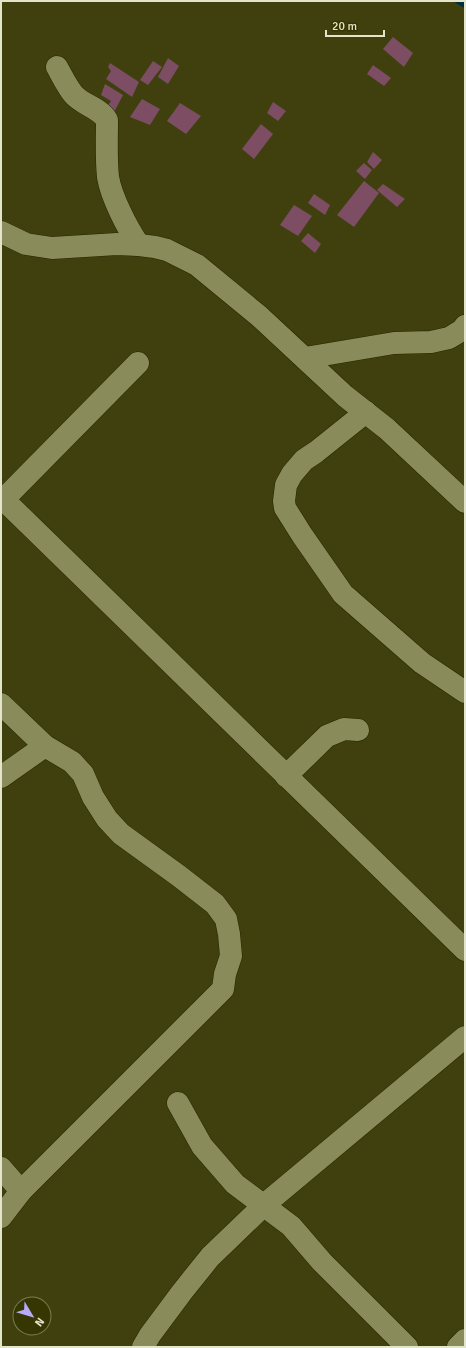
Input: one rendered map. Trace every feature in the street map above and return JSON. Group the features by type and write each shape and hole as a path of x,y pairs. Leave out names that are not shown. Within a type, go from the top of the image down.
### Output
{"street":[{"path":"57,68 74,94 82,102 104,116 107,120 106,155 108,178 112,193 126,224 139,244"},
{"path":"1,232 26,244 52,248 139,244 167,250 197,265 259,316 345,396 387,429 465,502"},
{"path":"305,358 394,344 431,342 449,338 462,330 465,326"},
{"path":"138,363 2,500 465,950"},
{"path":"366,412 304,460 292,474 286,485 284,501 285,508 302,535 344,594 422,663 465,692"},
{"path":"1,704 45,746 61,754 72,762 83,774 93,797 107,819 121,834 215,904 226,919 229,934 230,956 223,989 22,1191 1,1218"},
{"path":"286,776 327,736 344,729 358,730"},
{"path":"1,777 45,746"},
{"path":"144,1347 150,1335 210,1257 264,1205 465,1037"},
{"path":"178,1103 202,1146 235,1184 291,1226 322,1262 408,1347"},
{"path":"1,1168 22,1191"},
{"path":"458,1347 465,1340"}],"building":[{"path":"393,37 413,53 404,67 383,49"},
{"path":"168,58 179,66 168,84 158,77"},
{"path":"153,61 162,67 148,85 140,80"},
{"path":"110,63 139,82 132,97 106,79 111,71 108,67"},
{"path":"373,65 391,78 384,86 367,74"},
{"path":"105,84 123,95 112,116 104,111 111,101 101,95"},
{"path":"142,99 160,109 150,125 130,117"},
{"path":"273,102 286,111 278,121 267,113"},
{"path":"180,103 201,116 186,134 167,121"},
{"path":"261,124 273,134 254,159 242,149"},
{"path":"373,152 382,160 374,169 367,162"},
{"path":"364,163 372,170 365,179 356,171"},
{"path":"364,181 379,193 354,227 337,215"},
{"path":"383,184 405,199 397,207 377,190"},
{"path":"314,194 330,205 325,215 308,203"},
{"path":"294,205 312,216 298,236 280,225"},
{"path":"308,233 321,244 315,253 301,241"}],"waterway":[{"path":"458,1 465,5"}]}
